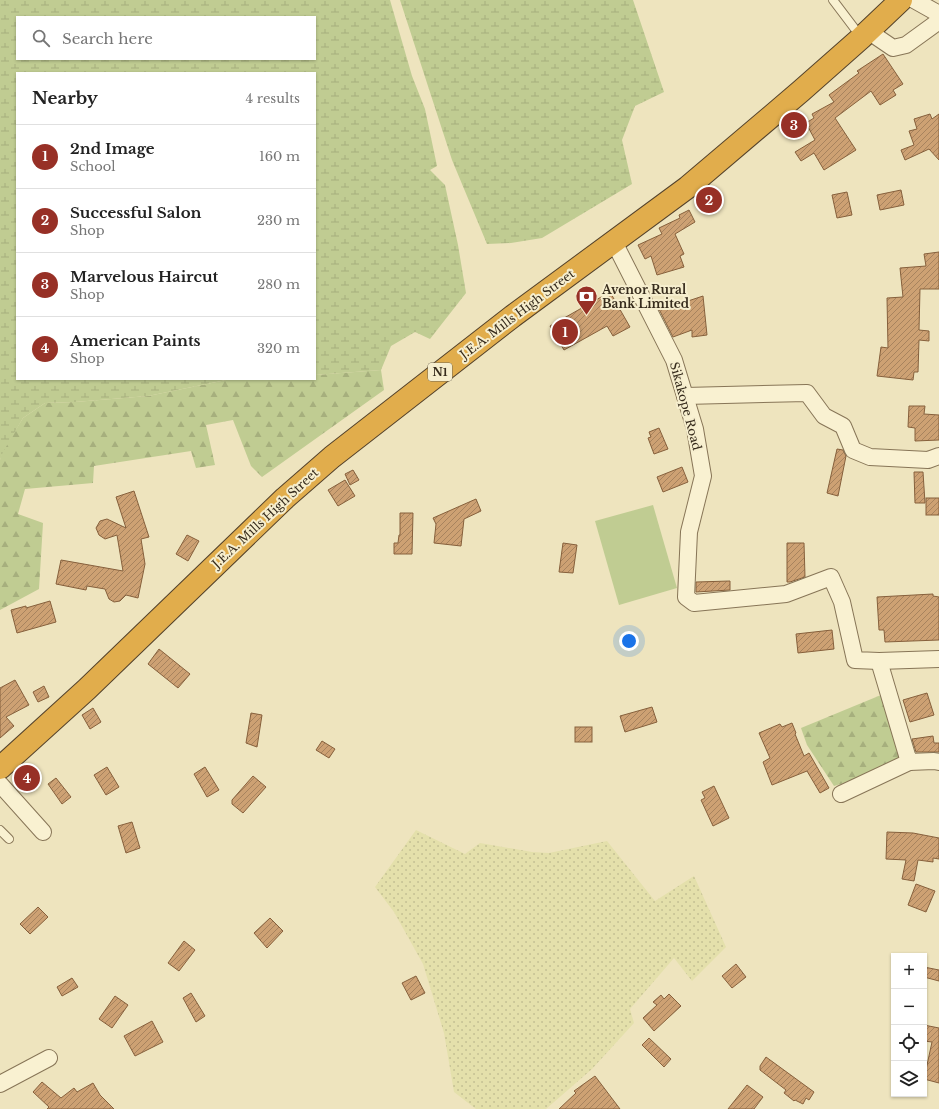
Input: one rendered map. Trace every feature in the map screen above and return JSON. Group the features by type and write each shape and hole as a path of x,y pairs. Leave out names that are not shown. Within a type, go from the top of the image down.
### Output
{"highway":[{"name":"J.E.A. Mills High Street","path":"0,768 87,689 279,504 332,457 513,316 688,187 795,96 865,34 900,0"}],"street":[{"path":"914,0 939,14"},
{"path":"865,34 893,48 906,45 939,21"},
{"name":"Sikakope Road","path":"614,242 674,360 695,429 703,476 689,532 686,597 694,603 786,594 831,577 842,602 855,660 879,661 939,659"},
{"path":"685,396 807,393 824,416 843,426 853,450 870,458 928,460 939,456"},
{"path":"879,661 908,762"},
{"path":"841,794 908,762 939,762"},
{"path":"0,784 43,832"},
{"path":"0,1084 49,1058"}],"lane":[{"path":"833,0 865,34"},
{"path":"0,830 9,839"}],"shaded area":[{"path":"416,830 465,854 480,843 532,852 549,853 607,841 655,901 694,876 726,947 692,981 674,958 630,1009 634,1023 592,1069 546,1109 476,1109 454,1092 444,1033 423,964 394,912 375,887"}],"green space":[{"path":"0,0 390,0 412,76 425,109 437,166 430,170 445,185 458,245 466,293 430,339 415,332 391,346 381,370 316,375 316,72 16,72 16,380 226,380 148,396 45,403 23,418 3,452 0,460"},
{"path":"400,0 633,0 664,92 635,106 622,140 632,184 542,238 511,243 487,244 452,160"},
{"path":"381,370 384,390 262,477 251,466 233,420 206,425 215,465 196,468 191,451 94,466 93,483 25,489 18,514 43,523 39,589 0,610 0,460 2,452 23,418 45,403 148,396 226,380 316,380 316,375"},
{"path":"653,505 677,588 619,605 595,521"},
{"path":"881,695 904,756 872,775 834,786 807,745 801,728"}],"building":[{"path":"883,54 903,84 893,90 896,95 880,105 871,91 835,118 856,150 824,170 814,153 801,161 795,152 815,140 806,123 814,118 812,114 834,102 829,95 859,73 857,71"},
{"path":"930,114 932,119 939,114 939,160 929,149 905,160 901,150 914,145 909,131 917,129 914,119"},
{"path":"901,190 904,205 880,210 877,195"},
{"path":"847,192 852,215 837,218 832,195"},
{"path":"689,210 695,222 675,234 684,254 680,256 684,267 657,275 651,256 645,259 638,245 662,234 659,228 680,218 679,215"},
{"path":"939,252 939,289 920,289 919,330 929,331 929,341 919,340 918,372 914,372 913,380 877,376 881,347 888,348 887,298 903,297 900,268 926,266 924,254"},
{"path":"610,292 630,327 613,336 607,326 564,350 550,326"},
{"path":"703,296 707,335 692,337 692,330 673,337 659,309 675,303 676,305"},
{"path":"909,406 925,406 924,414 939,415 939,440 915,441 915,428 908,427"},
{"path":"659,428 668,449 654,454 648,438 651,437 649,432"},
{"path":"837,449 843,450 846,456 838,496 827,493"},
{"path":"682,467 688,482 663,492 657,477"},
{"path":"353,470 359,480 350,485 345,474"},
{"path":"914,472 923,472 925,503 915,503"},
{"path":"345,480 355,496 338,506 328,490"},
{"path":"134,491 149,537 141,539 145,564 138,598 126,595 120,601 114,602 109,599 105,589 87,586 86,590 56,584 61,560 123,571 117,535 105,539 99,535 96,528 100,521 107,519 126,528 116,497"},
{"path":"926,498 939,498 939,515 926,515"},
{"path":"476,499 481,511 464,519 461,546 434,543 436,524 433,518"},
{"path":"400,513 413,513 412,554 394,554 394,543 398,543 400,535"},
{"path":"187,535 199,541 188,561 176,554"},
{"path":"563,543 577,545 573,573 559,572"},
{"path":"787,543 804,543 805,577 790,582 787,582"},
{"path":"730,581 730,590 696,592 696,582"},
{"path":"933,594 933,596 939,597 939,640 885,642 884,630 879,630 877,597"},
{"path":"50,601 56,622 17,633 11,610 26,606 26,608"},
{"path":"832,630 834,649 798,653 796,634"},
{"path":"159,649 190,674 178,688 148,664"},
{"path":"15,680 29,705 6,717 14,726 0,738 0,688"},
{"path":"44,686 49,697 38,702 33,692"},
{"path":"927,693 934,715 910,722 903,700"},
{"path":"652,707 657,722 625,732 620,716"},
{"path":"93,708 101,722 90,729 82,715"},
{"path":"251,713 262,715 257,747 246,743"},
{"path":"792,723 804,756 809,753 829,788 820,793 807,771 772,785 763,762 770,758 759,733 780,724 782,727"},
{"path":"575,727 592,727 592,742 575,742"},
{"path":"933,736 934,743 939,743 939,752 916,752 912,739"},
{"path":"322,741 335,749 329,758 316,750"},
{"path":"107,767 119,787 106,795 94,775"},
{"path":"205,767 219,790 207,797 194,774"},
{"path":"253,776 266,787 243,813 232,804 232,800"},
{"path":"56,778 71,797 62,804 48,784"},
{"path":"714,786 729,818 713,826 701,800 705,798 702,792"},
{"path":"132,822 140,848 126,853 118,826"},
{"path":"887,832 913,833 939,838 939,859 933,858 933,862 918,860 914,881 902,879 906,860 886,859"},
{"path":"916,884 935,891 926,912 908,905"},
{"path":"38,907 48,917 30,934 20,924"},
{"path":"270,918 283,931 267,948 254,933"},
{"path":"184,941 195,950 179,971 168,963"},
{"path":"736,964 746,977 732,988 722,976"},
{"path":"927,968 939,970 939,981 927,978"},
{"path":"416,976 425,993 411,1000 402,983"},
{"path":"72,978 78,987 62,996 57,987"},
{"path":"191,993 205,1016 196,1022 183,998"},
{"path":"669,994 681,1006 654,1031 643,1018 657,1005 653,1002 661,995 664,999"},
{"path":"115,996 128,1005 112,1028 99,1019"},
{"path":"152,1021 163,1042 135,1056 124,1036"},
{"path":"927,1026 939,1028 939,1083 927,1080 927,1065 932,1042 927,1041"},
{"path":"649,1038 671,1059 664,1067 642,1045"},
{"path":"766,1057 814,1092 809,1100 806,1098 803,1104 795,1100 794,1101 784,1093 786,1090 760,1070 760,1066"},
{"path":"595,1076 620,1109 559,1109 576,1093 574,1091"},
{"path":"42,1082 61,1098 74,1088 77,1092 93,1083 100,1095 114,1109 47,1109 49,1107 33,1092"},
{"path":"747,1085 763,1097 754,1109 728,1109"}],"place":[{"name":"Marvelous Haircut","path":"794,125"},
{"name":"Successful Salon","path":"709,200"},
{"name":"Avenor Rural Bank Limited","path":"586,316"},
{"name":"2nd Image","path":"565,332"},
{"name":"American Paints","path":"27,778"}]}
